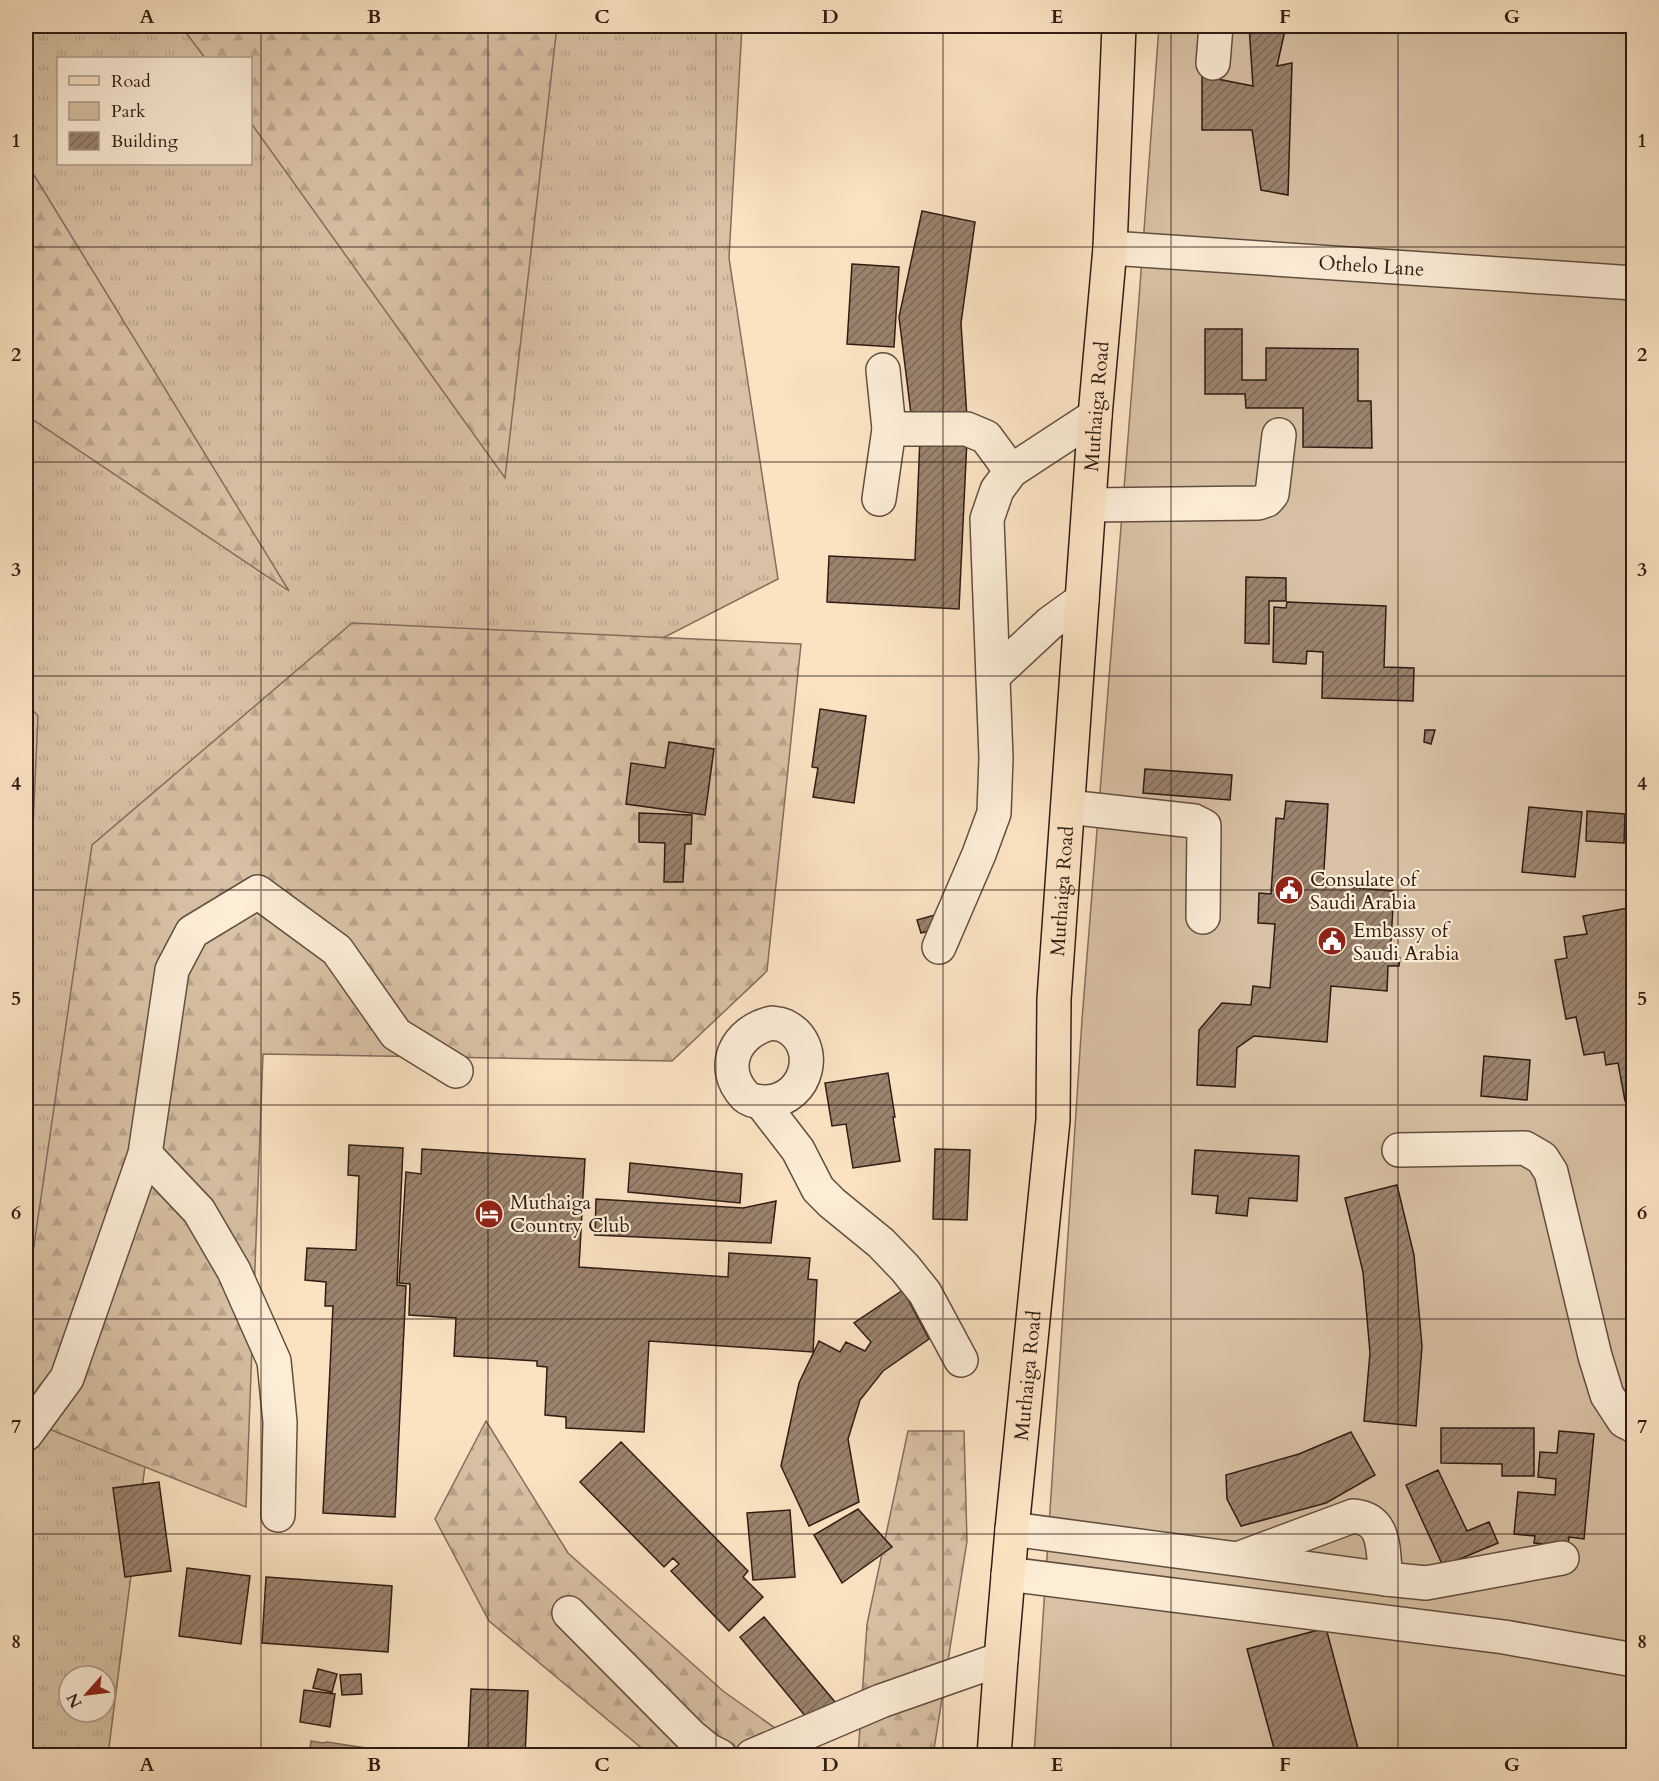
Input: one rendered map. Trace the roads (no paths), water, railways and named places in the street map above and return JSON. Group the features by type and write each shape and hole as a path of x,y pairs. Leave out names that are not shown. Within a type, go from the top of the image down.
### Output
{"main road":[{"name":"Muthaiga Road","path":"994,1755 1012,1529 1053,1120 1054,999 1095,416 1110,248 1119,26"}],"street":[{"path":"1213,63 1216,26"},
{"name":"Othelo Lane","path":"1110,248 1634,283"},
{"path":"879,499 889,429 883,370"},
{"path":"939,947 994,813 996,758 987,519 997,490 1011,471 1095,416"},
{"path":"889,429 967,429 986,437 1011,471"},
{"path":"1089,505 1258,503 1267,500 1272,494 1279,435"},
{"path":"993,676 1050,623 1082,600"},
{"path":"1068,807 1194,821 1204,826 1203,917"},
{"path":"26,1433 67,1377 146,1154 172,970 192,932 258,892 337,950 396,1034 456,1071"},
{"path":"772,1023 784,1025 795,1033 803,1045 806,1059 805,1073 799,1086 788,1096 776,1101 762,1102 748,1098 740,1089 734,1078 732,1065 739,1041 748,1033 759,1026 772,1023"},
{"path":"798,1150 799,1086"},
{"path":"762,1102 798,1150 819,1189 832,1203 881,1243 925,1293 961,1360"},
{"path":"1399,1150 1525,1148 1542,1158 1551,1172 1595,1356 1607,1395 1624,1421 1634,1426"},
{"path":"146,1154 198,1211 234,1270 274,1361 280,1422 278,1515"},
{"path":"1238,1559 1353,1516 1364,1517 1374,1522 1380,1534 1386,1580"},
{"path":"1012,1529 1386,1580 1426,1583 1562,1558"},
{"path":"1008,1574 1504,1637 1634,1660"},
{"path":"569,1613 691,1736 708,1750 720,1755"},
{"path":"752,1755 881,1701 1001,1659"}],"water":[{"path":"311,1741 401,1755 303,1755 310,1749"}],"place":[{"name":"Consulate of Saudi Arabia","path":"1289,890"},
{"name":"Embassy of Saudi Arabia","path":"1332,941"},
{"name":"Muthaiga Country Club","path":"489,1214"}]}
